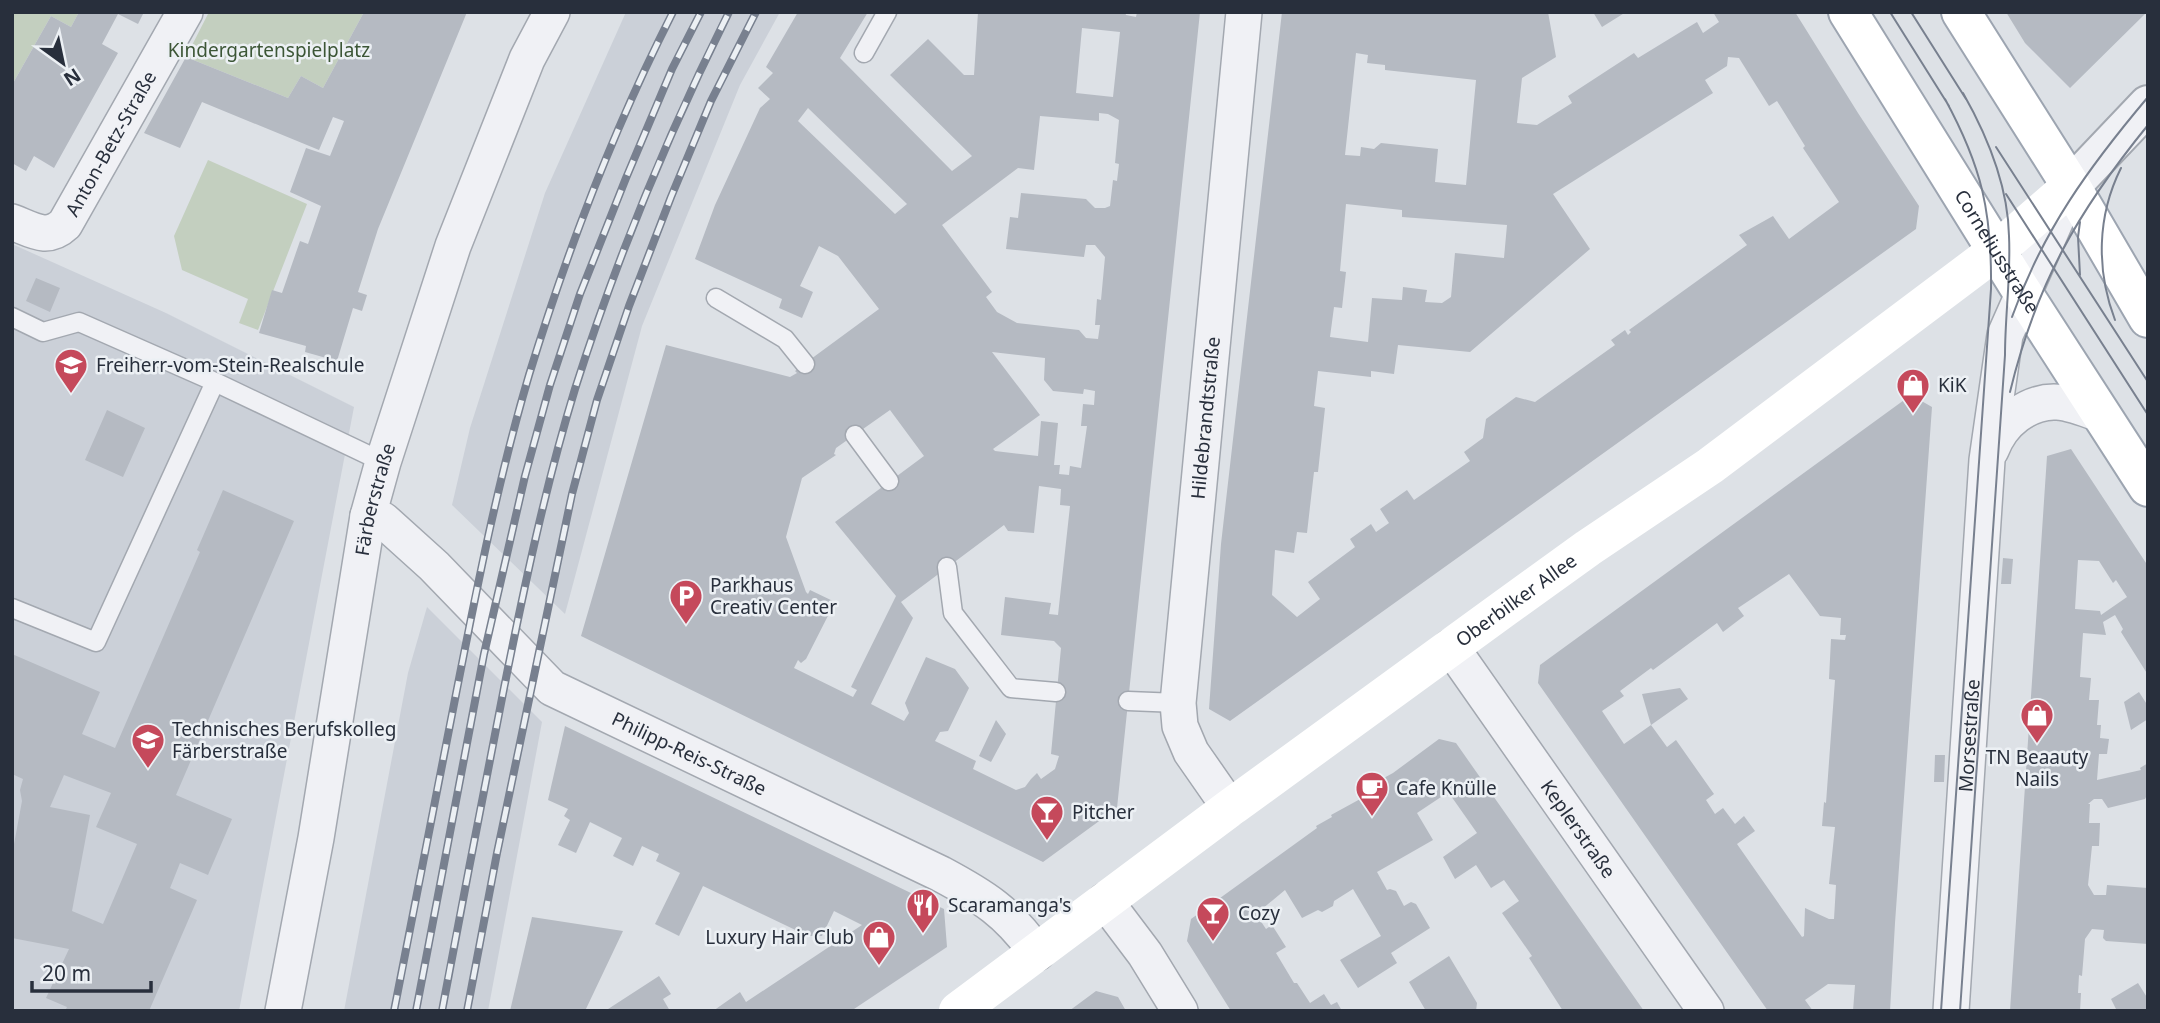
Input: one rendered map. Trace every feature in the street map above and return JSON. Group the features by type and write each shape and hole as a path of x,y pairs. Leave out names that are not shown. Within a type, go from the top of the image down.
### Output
{"main road":[{"name":"Corneliusstraße","path":"1848,12 2148,487"},
{"path":"1961,12 2071,186 2148,318"},
{"name":"Oberbilker Allee","path":"958,1011 1451,647 1588,548 1710,466 1997,251 2071,186"}],"street":[{"name":"Anton-Betz-Straße","path":"12,222 45,234 56,232 65,224 185,12"},
{"name":"Färberstraße","path":"283,1011 316,838 368,516 383,461 453,246 527,59 552,12"},
{"name":"Hildebrandtstraße","path":"1230,808 1191,752 1180,726 1178,703 1244,12"},
{"path":"2071,186 2148,105"},
{"name":"Morsestraße","path":"1951,1011 1987,460 2005,335 2071,186"},
{"name":"Morsestraße","path":"1987,460 1999,431 2022,411 2039,402 2072,404 2102,415"},
{"name":"Philipp-Reis-Straße","path":"368,516 383,520 434,566 552,688 981,896 1004,913 1037,953"},
{"name":"Keplerstraße","path":"1451,647 1706,1011"},
{"path":"1105,901 1145,954 1180,1011"}],"lane":[{"path":"864,53 887,12"},
{"path":"716,298 785,339 805,364"},
{"path":"12,317 43,332 79,322 383,461"},
{"path":"12,608 96,642 215,383"},
{"path":"855,435 889,481"},
{"path":"947,567 953,613 1011,688 1056,692"},
{"path":"1128,701 1178,703"}],"shaded area":[{"path":"626,12 780,12 740,85 642,326 565,614 452,505 470,428 545,193"},
{"name":"Technisches Berufskolleg Färberstraße","path":"12,244 166,313 354,407 239,1011 12,1011"},
{"path":"427,607 542,722 488,1011 344,1011 408,673"}],"green space":[{"path":"12,12 79,12 71,27 51,16 12,85"},
{"name":"Kindergartenspielplatz","path":"209,12 364,12 323,88 301,76 288,98 186,57"},
{"path":"208,160 307,204 258,330 239,323 248,299 182,270 174,236"}],"building":[{"path":"79,12 144,12 138,24 118,14 102,44 118,53 54,168 34,156 26,171 12,163 12,85 51,16 71,27"},
{"path":"364,12 467,12 378,229 358,292 367,295 362,311 353,308 337,361 305,352 306,346 259,333 272,290 282,293 300,241 308,244 321,206 290,192 306,148 330,156 344,121 333,117 319,150 202,102 180,148 144,133 186,57 288,98 301,76 323,88"},
{"path":"798,12 868,12 840,58 952,171 972,156 890,75 928,39 964,75 974,75 978,12 1125,12 1126,15 1136,17 1137,12 1200,12 1117,808 1043,862 581,636 666,345 790,377 879,309 838,256 819,246 800,286 813,292 802,318 779,308 782,299 695,259 715,205 760,108 770,99 758,88 773,73 766,67","holes":["1082,28 1120,32 1113,97 1076,93","808,108 907,204 895,214 798,121","1099,113 1119,120 1115,163 1119,164 1117,181 1113,180 1110,206 1095,208 1086,199 1021,193 1018,218 1010,217 1006,249 1084,257 1086,245 1095,245 1105,257 1101,300 1097,299 1095,325 1100,325 1098,339 1086,338 1079,330 1017,323 997,312 986,297 992,292 942,225 1018,168 1034,170 1040,116 1099,121","992,352 1045,358 1044,380 1053,391 1083,394 1084,389 1095,391 1094,405 1083,404 1081,426 1087,426 1081,468 1070,466 1069,475 1059,474 1060,465 1054,465 1058,423 1041,421 1038,456 993,449 1040,415","890,410 924,456 835,522 896,596 851,687 857,690 853,697 794,668 798,660 801,663 806,659 835,602 810,590 808,594 806,592 786,537 802,478 836,455 836,448","1039,486 1061,489 1060,505 1070,506 1058,615 1049,614 1051,603 1005,597 1001,635 1054,641 1061,648 1051,754 1059,756 1055,769 1041,779 1037,773 1025,787 1016,790 973,769 976,761 935,741 940,732 948,731 969,688 955,669 926,657 905,703 909,713 904,721 871,704 913,618 901,602 1004,525 1008,531 1034,533"]},
{"path":"1282,12 1548,12 1556,57 1522,78 1517,123 1537,125 1572,103 1568,96 1634,53 1638,58 1697,22 1703,33 1719,22 1713,12 1795,12 1919,206 1916,229 1230,721 1209,709 1221,544","holes":["1356,53 1368,55 1367,63 1385,65 1385,70 1476,80 1466,185 1435,182 1438,149 1381,143 1374,149 1361,147 1360,156 1345,155","1728,57 1739,58 1769,106 1777,101 1805,146 1803,148 1839,202 1789,239 1773,216 1739,235 1747,245 1629,330 1631,332 1628,335 1625,330 1611,340 1615,345 1535,402 1516,397 1486,419 1483,438 1464,452 1470,461 1414,500 1407,490 1380,509 1389,523 1376,532 1371,524 1350,539 1355,547 1308,582 1320,599 1297,617 1272,595 1275,550 1294,553 1297,532 1307,533 1314,472 1318,472 1325,408 1314,406 1318,371 1371,377 1371,371 1394,374 1398,345 1470,352 1590,249 1553,194 1713,93 1705,80 1727,66","1346,204 1402,210 1402,217 1507,225 1504,258 1455,253 1451,297 1442,303 1425,302 1427,290 1403,287 1402,300 1372,298 1368,342 1330,337 1334,307 1342,308 1346,272 1340,271"]},
{"path":"1593,12 1626,12 1602,27"},
{"path":"2006,12 2147,12 2070,88 2025,43"},
{"path":"36,278 60,288 50,312 26,301"},
{"path":"1911,395 1932,407 1890,1011 1853,1011 1855,985 1828,984 1805,1000 1813,1011 1768,1011 1538,683 1540,665","holes":["1789,574 1820,616 1841,618 1840,635 1846,635 1845,640 1831,639 1829,679 1835,680 1822,826 1835,827 1829,884 1836,885 1834,919 1805,908 1802,937 1737,844 1755,831 1744,816 1735,824 1723,808 1715,814 1706,800 1714,794 1676,740 1667,747 1651,725 1624,744 1602,711 1624,696 1620,691 1717,623 1723,632 1744,616 1738,608"]},
{"path":"107,410 145,428 123,477 85,460"},
{"path":"2071,449 2148,566 2148,675 2121,632 2123,629 2115,615 2103,622 2106,635 2083,633 2080,677 2091,678 2089,700 2099,700 2097,725 2101,725 2100,738 2109,739 2107,754 2099,754 2097,780 2141,770 2140,768 2148,763 2148,793 2145,799 2108,808 2102,799 2094,799 2088,804 2089,823 2100,823 2099,846 2092,846 2088,885 2094,895 2106,895 2107,885 2148,888 2148,944 2106,941 2103,938 2104,930 2092,929 2085,939 2082,976 2079,975 2080,1011 2010,1011 2047,456","holes":["2078,560 2099,561 2113,583 2116,580 2127,597 2101,615 2100,611 2075,609"]},
{"path":"223,490 294,521 176,795 232,819 208,875 180,863 170,888 197,900 149,1011 65,1011 67,1007 46,998 69,949 12,938 12,855 22,801 20,790 23,779 12,774 12,654 100,692 82,734 115,748 200,552 197,550","holes":["64,775 111,793 96,827 137,844 103,924 72,911 90,815 50,807"]},
{"path":"2003,558 2013,559 2011,584 2001,584"},
{"path":"1680,688 1688,699 1651,725 1642,694"},
{"path":"2139,692 2148,706 2148,719 2131,730 2124,702"},
{"path":"996,720 1006,734 991,762 979,756"},
{"path":"565,726 944,909 947,947 851,1011 713,1011 740,992 746,1002 862,925 834,911 822,936 808,936 703,886 679,936 655,924 680,873 656,861 659,854 642,846 633,866 613,856 622,838 590,822 576,853 558,845 570,820 564,816 568,809 548,800"},
{"path":"1439,739 1456,743 1644,1011 1563,1011 1529,958 1532,956 1502,913 1519,901 1504,880 1491,888 1476,865 1455,879 1443,857 1477,833 1451,796 1444,795 1417,813 1433,840 1377,872 1387,890 1396,891 1404,906 1411,902 1416,904 1430,928 1391,953 1397,963 1358,988 1340,960 1381,936 1353,889 1334,901 1333,906 1302,918 1285,890 1256,914 1266,929 1272,925 1286,947 1276,953 1310,1003 1324,994 1331,1005 1337,1002 1342,1011 1231,1011 1187,941 1191,919 1332,817 1331,815 1373,792 1369,786 1393,773"},
{"path":"1935,755 1945,755 1944,782 1934,782"},
{"path":"532,917 623,931 585,1011 510,1011"},
{"path":"1449,956 1477,1003 1476,1011 1426,1011 1409,982"},
{"path":"659,976 671,994 663,999 670,1011 605,1011"},
{"path":"2138,983 2148,999 2148,1011 2117,1011 2111,999"},
{"path":"1096,991 1118,997 1126,1011 1069,1011"}],"tram line":[{"path":"1890,12 1949,106"},
{"path":"1911,12 1966,99"},
{"path":"1960,1011 2005,355 2009,251 2008,217 2001,180 1981,127 1963,93"},
{"path":"2012,317 2024,285 2053,228 2087,174 2148,97"},
{"path":"1941,1011 1991,289 1987,213 1982,191 1968,147 1945,99"},
{"path":"2010,392 2033,317 2062,250 2101,188 2148,125"},
{"path":"1996,147 2148,382"},
{"path":"2115,320 2105,282 2102,243 2107,205 2121,168"},
{"path":"2006,194 2148,415"},
{"path":"2080,222 2080,275"}],"railway":[{"path":"394,1011 480,574 518,414 559,282 593,190 631,100 673,12"},
{"path":"416,1011 484,654 525,476 550,385 580,294 626,178 672,69 701,12"},
{"path":"442,1011 519,613 564,426 591,341 644,198 729,12"},
{"path":"467,1011 572,494 597,400 629,306 671,197 711,101 756,12"}],"place":[{"name":"Freiherr-vom-Stein-Realschule","path":"71,395"},
{"name":"KiK","path":"1913,415"},
{"name":"Parkhaus Creativ Center","path":"686,626"},
{"name":"TN Beaauty Nails","path":"2037,745"},
{"name":"Technisches Berufskolleg Färberstraße","path":"148,770"},
{"name":"Cafe Knülle","path":"1372,818"},
{"name":"Pitcher","path":"1047,842"},
{"name":"Scaramanga's","path":"923,935"},
{"name":"Cozy","path":"1213,943"},
{"name":"Luxury Hair Club","path":"879,967"}]}
